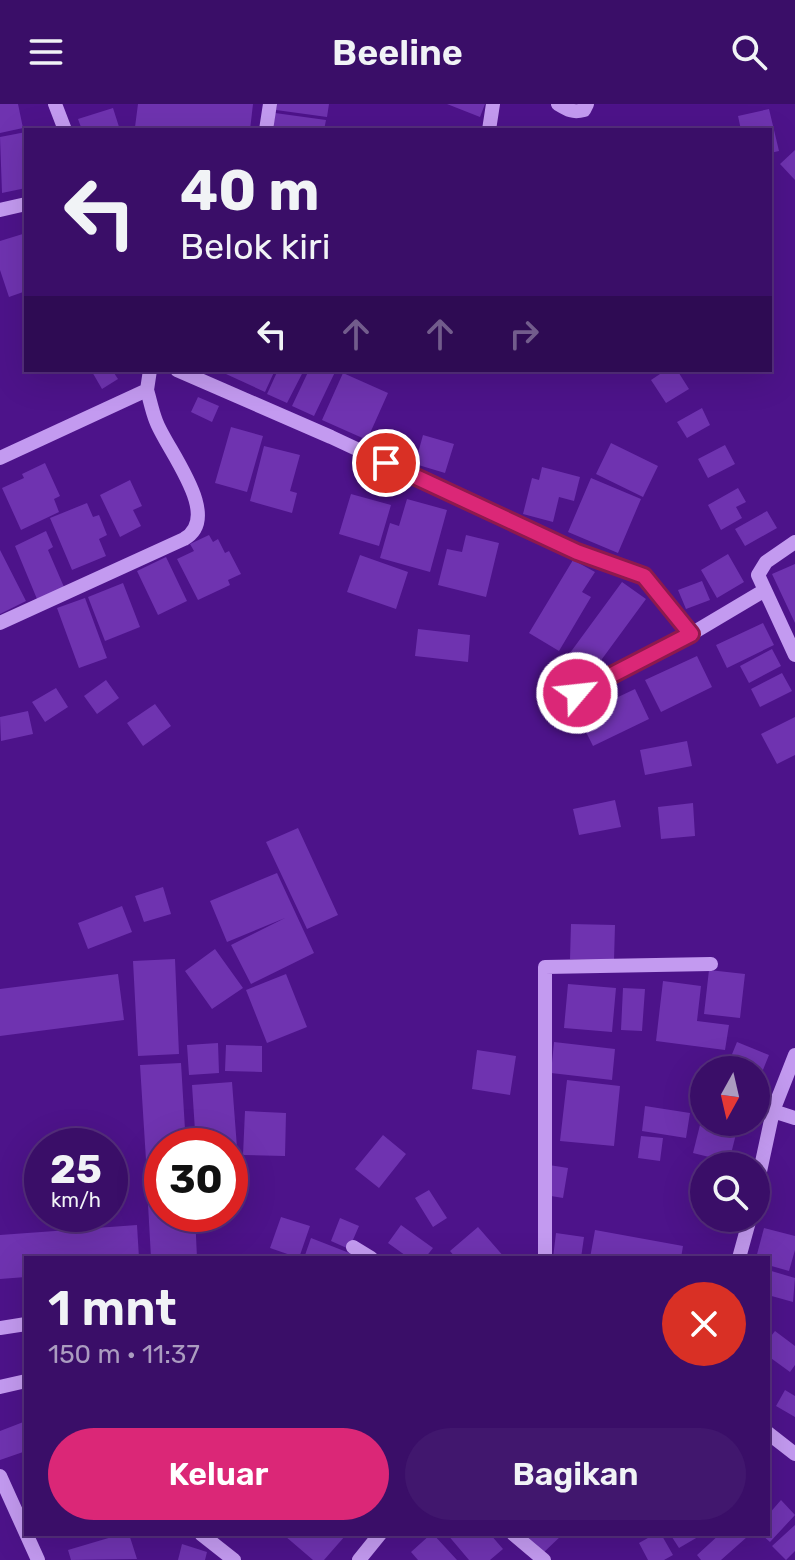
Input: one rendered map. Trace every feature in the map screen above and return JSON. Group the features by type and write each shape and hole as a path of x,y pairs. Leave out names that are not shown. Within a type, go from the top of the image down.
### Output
{"street":[{"path":"55,104 64,128"},
{"path":"266,128 270,104"},
{"path":"489,128 493,104"},
{"path":"558,104 577,112 584,110 587,104"},
{"path":"0,210 24,204"},
{"path":"0,623 192,535 199,519 198,509 183,470 156,422 147,390 150,372"},
{"path":"182,372 331,437 577,552 644,576 691,634"},
{"path":"0,458 147,390"},
{"path":"795,542 766,562 758,575 795,655"},
{"path":"577,693 691,634 765,590"},
{"path":"545,1256 545,967 711,964"},
{"path":"764,1152 773,1111 795,1055"},
{"path":"773,1111 795,1118"},
{"path":"740,1256 746,1232"},
{"path":"353,1247 368,1256"},
{"path":"0,1328 24,1324"},
{"path":"0,1387 24,1381"},
{"path":"770,1435 795,1454"},
{"path":"0,1476 24,1529"},
{"path":"27,1536 38,1560"},
{"path":"204,1536 234,1560"},
{"path":"359,1560 378,1536"},
{"path":"515,1536 544,1560"}],"building":[{"path":"0,104 18,104 23,128 0,133"},
{"path":"138,104 253,104 250,128 135,127"},
{"path":"277,104 329,104 327,117 276,110"},
{"path":"447,104 485,104 480,117"},
{"path":"113,108 119,128 81,128 78,119"},
{"path":"769,109 779,151 772,153 772,128 741,128 738,116"},
{"path":"275,113 326,120 324,128 273,128"},
{"path":"24,132 24,188 2,193 0,137"},
{"path":"795,150 795,180 780,164"},
{"path":"24,234 24,292 9,297 0,270 0,241"},
{"path":"92,372 113,372 118,379 102,389"},
{"path":"227,372 274,372 265,392"},
{"path":"277,372 303,372 287,403 267,394"},
{"path":"308,372 335,372 314,416 292,406"},
{"path":"663,372 678,372 689,389 666,403 651,380"},
{"path":"343,373 388,393 367,440 322,420"},
{"path":"198,397 219,406 212,422 191,412"},
{"path":"702,408 710,425 687,438 677,422"},
{"path":"231,427 263,436 247,492 215,483"},
{"path":"423,435 454,444 445,473 415,464"},
{"path":"611,443 658,466 643,497 596,474"},
{"path":"725,445 735,464 708,478 698,459"},
{"path":"264,446 300,455 290,491 297,493 292,513 250,501"},
{"path":"45,463 60,496 54,499 59,512 21,530 2,488 24,478 22,474"},
{"path":"542,467 580,477 574,501 559,497 553,522 523,514 532,478 539,480"},
{"path":"591,478 641,499 618,553 568,532"},
{"path":"130,480 142,506 133,510 141,526 120,537 100,495"},
{"path":"738,488 746,502 736,507 742,518 721,530 708,505"},
{"path":"351,494 391,505 379,546 339,534"},
{"path":"407,499 447,510 430,572 380,558 390,523 399,526"},
{"path":"87,503 93,517 99,515 107,535 99,539 106,556 72,570 50,518"},
{"path":"767,511 777,528 745,546 735,529"},
{"path":"46,531 53,547 48,550 64,587 37,599 15,546"},
{"path":"209,535 213,542 218,539 225,553 229,551 241,574 228,580 230,585 198,600 177,559 194,551 190,544"},
{"path":"466,535 499,543 486,597 438,585 447,549 462,552"},
{"path":"0,550 26,601 0,614"},
{"path":"728,554 744,582 717,598 701,570"},
{"path":"360,555 408,572 396,609 347,592"},
{"path":"166,557 187,601 158,615 137,571"},
{"path":"573,560 595,572 582,592 591,597 559,651 529,633"},
{"path":"795,564 795,623 772,574"},
{"path":"702,581 710,600 686,609 678,590"},
{"path":"622,582 646,599 591,674 567,657"},
{"path":"123,583 140,627 105,641 88,597"},
{"path":"85,598 107,658 79,668 57,608"},
{"path":"763,623 774,645 727,668 716,645"},
{"path":"418,629 470,635 468,662 415,656"},
{"path":"772,649 781,666 749,683 740,666"},
{"path":"697,656 712,687 661,712 645,680"},
{"path":"782,673 792,691 760,707 751,689"},
{"path":"106,680 119,698 97,714 84,696"},
{"path":"56,688 68,707 45,722 32,702"},
{"path":"635,689 649,719 593,746 578,716"},
{"path":"155,704 171,726 143,746 127,723"},
{"path":"571,708 572,727 554,728 553,710"},
{"path":"28,711 33,734 1,741 0,717"},
{"path":"795,717 795,755 777,764 761,734"},
{"path":"687,741 692,766 645,775 640,750"},
{"path":"615,800 621,827 579,835 573,809"},
{"path":"693,803 695,836 661,839 658,807"},
{"path":"298,828 338,915 307,929 266,842"},
{"path":"277,873 314,953 251,984 231,945 285,918 227,942 210,901"},
{"path":"163,887 171,914 144,922 135,896"},
{"path":"122,906 132,932 88,949 78,923"},
{"path":"571,924 615,925 614,960 570,959"},
{"path":"215,949 243,988 212,1009 185,971"},
{"path":"175,959 179,1054 138,1056 133,961"},
{"path":"709,970 745,974 740,1018 704,1014"},
{"path":"118,974 124,1020 0,1036 0,989"},
{"path":"286,974 307,1027 267,1043 246,990"},
{"path":"663,981 701,986 697,1021 729,1025 725,1050 656,1041"},
{"path":"568,984 616,988 612,1032 564,1028"},
{"path":"623,988 645,989 642,1031 621,1030"},
{"path":"554,1042 615,1049 612,1080 551,1073"},
{"path":"737,1042 769,1055 769,1056 731,1056"},
{"path":"218,1043 219,1073 189,1075 187,1045"},
{"path":"226,1045 262,1046 262,1072 225,1071"},
{"path":"477,1050 516,1056 510,1095 472,1089"},
{"path":"181,1063 185,1128 144,1128 140,1065"},
{"path":"567,1080 620,1086 614,1146 560,1141"},
{"path":"232,1082 236,1128 195,1128 192,1085"},
{"path":"645,1106 690,1113 686,1138 642,1131"},
{"path":"245,1111 286,1113 285,1156 248,1155 248,1128 244,1128"},
{"path":"383,1135 406,1154 379,1188 355,1169"},
{"path":"641,1136 663,1138 660,1161 638,1158"},
{"path":"697,1136 736,1136 732,1152 693,1152"},
{"path":"549,1165 568,1168 563,1198 545,1195"},
{"path":"429,1190 447,1218 433,1227 415,1198"},
{"path":"281,1217 310,1226 300,1256 270,1248"},
{"path":"340,1218 359,1226 349,1249 331,1241"},
{"path":"137,1225 139,1256 24,1256 24,1277 0,1279 0,1235 128,1232 128,1226"},
{"path":"401,1225 433,1248 427,1256 406,1256 388,1243"},
{"path":"478,1227 503,1256 454,1256 450,1251"},
{"path":"595,1230 683,1246 681,1256 590,1256"},
{"path":"770,1230 795,1236 789,1271 770,1266 770,1256 757,1256 763,1232"},
{"path":"150,1232 196,1232 197,1256 151,1256"},
{"path":"556,1233 584,1237 581,1256 553,1256"},
{"path":"311,1238 352,1254 351,1256 305,1256"},
{"path":"770,1271 795,1278 793,1302 770,1296"},
{"path":"775,1331 795,1346 795,1365 790,1372 770,1357 770,1337"},
{"path":"785,1390 795,1396 795,1417 776,1406"},
{"path":"24,1422 24,1452 0,1460 0,1431"},
{"path":"781,1500 795,1515 770,1542 763,1536 770,1536 770,1513"},
{"path":"795,1525 795,1551 786,1560 772,1546"},
{"path":"115,1536 130,1536 137,1559 71,1560 68,1550"},
{"path":"285,1536 345,1536 324,1560 313,1560"},
{"path":"429,1536 435,1536 457,1560 418,1560 411,1552"},
{"path":"449,1536 492,1536 503,1549 490,1560 469,1560"},
{"path":"527,1536 561,1536 542,1554"},
{"path":"651,1536 662,1536 673,1555 664,1560 648,1560 639,1543"},
{"path":"671,1536 700,1536 679,1548"},
{"path":"718,1536 747,1537 721,1560 701,1560 697,1555"},
{"path":"182,1544 207,1552 205,1560 178,1560"}],"route":[{"path":"386,463 577,552 644,576 691,634 577,693"}]}
